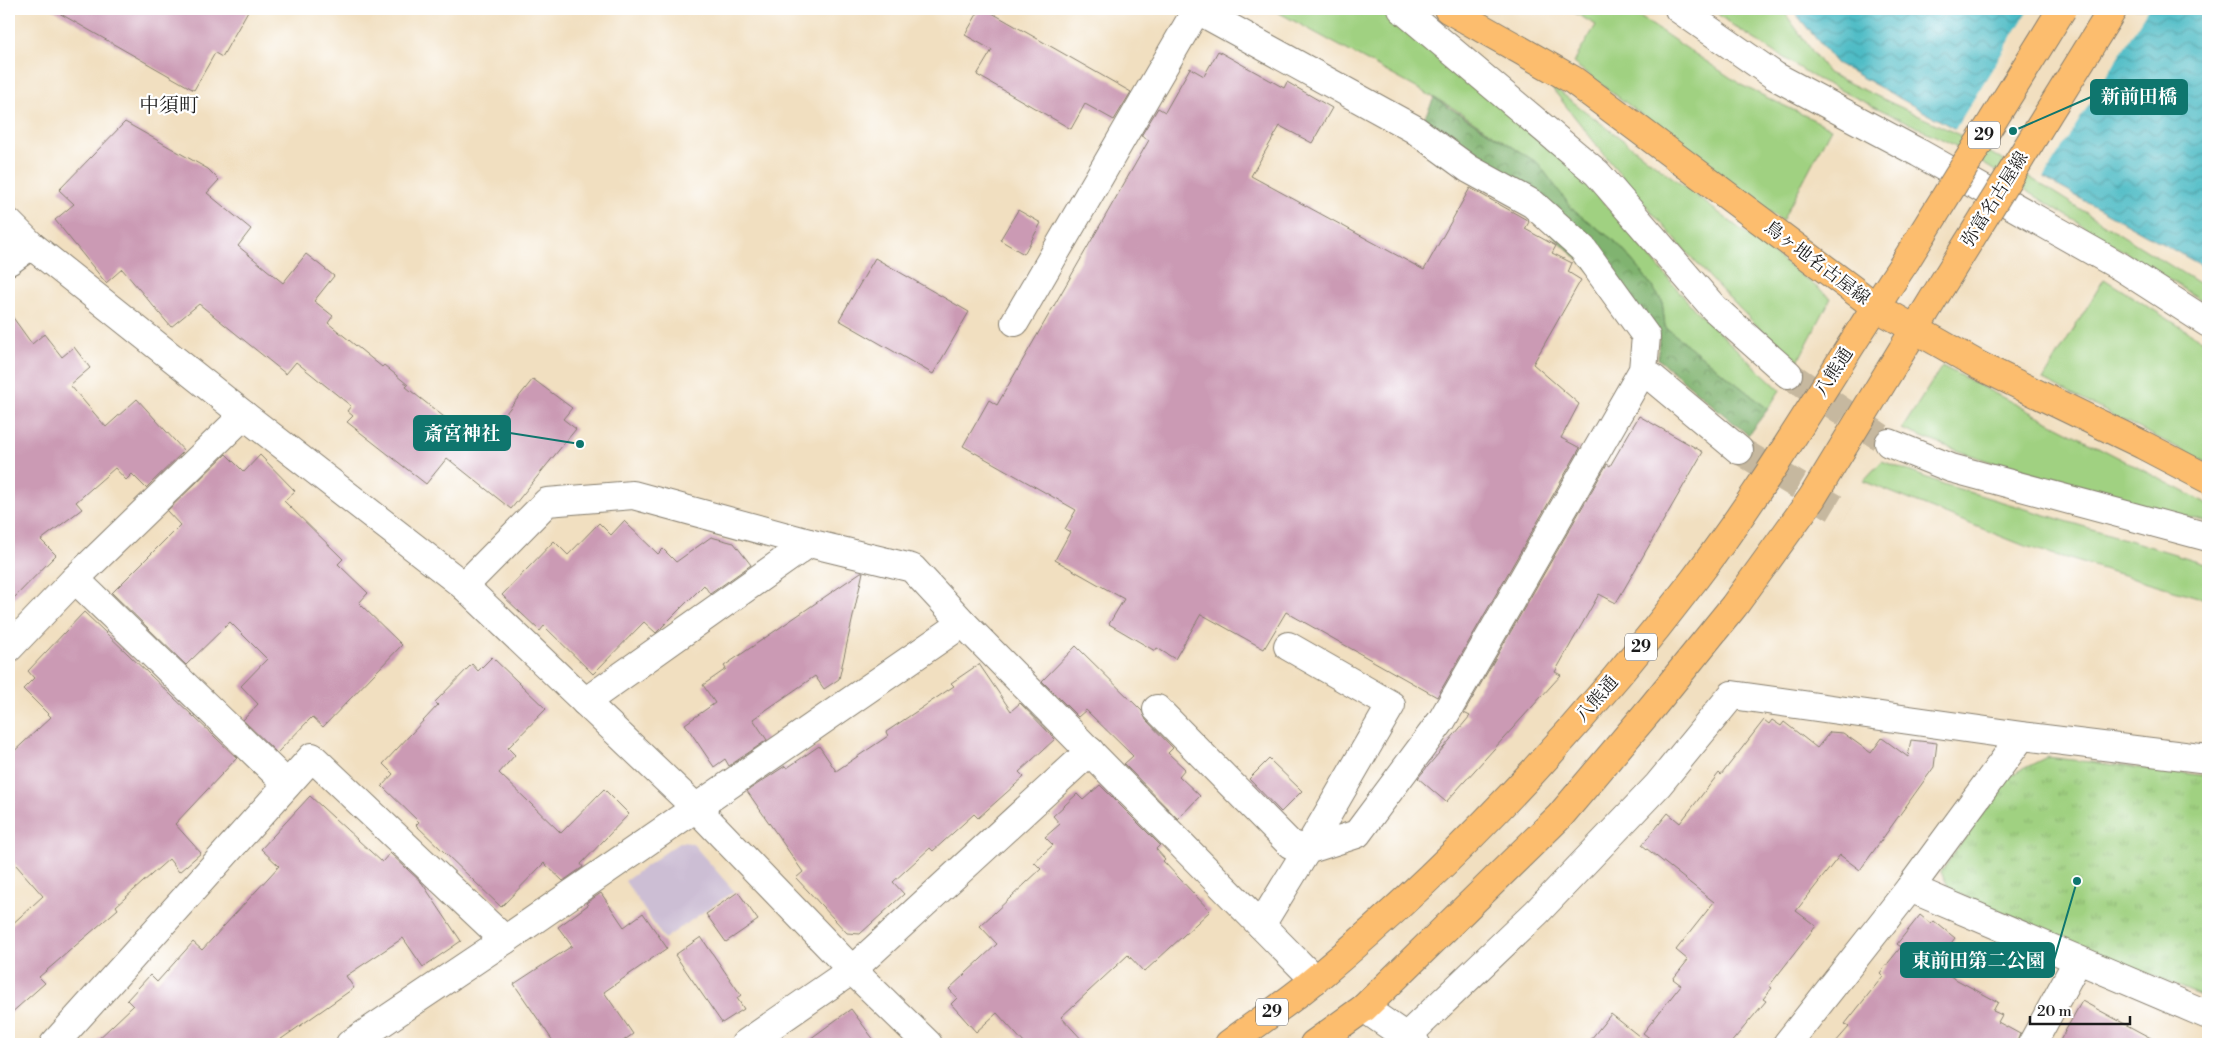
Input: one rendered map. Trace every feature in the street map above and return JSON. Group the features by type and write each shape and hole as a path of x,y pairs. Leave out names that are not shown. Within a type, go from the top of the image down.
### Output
{"main road":[{"name":"鳥ヶ地名古屋線","path":"1448,9 1572,80 1876,307 1980,366 2144,445 2208,479"},
{"name":"八熊通","path":"1229,1044 1315,980 1423,884 1519,787 1616,678 1695,579 1751,499 1905,262 2062,9"},
{"name":"弥富名古屋線","path":"1915,330 2113,9"},
{"name":"29","path":"1314,1044 1364,1008 1560,816 1734,606 1812,498 1915,330"}],"street":[{"path":"1015,322 1197,9 1414,129 1469,169 1533,204 1583,249 1646,336 1643,370 1442,720 1357,834 1307,850 1290,844 1157,709"},
{"path":"1402,9 1598,173 1714,308 1788,374"},
{"path":"1679,9 1775,76 1919,153 2121,267 2208,323"},
{"path":"9,223 31,244 244,415 464,586 695,807 852,970 928,1044"},
{"path":"9,260 31,244"},
{"path":"1643,370 1739,450"},
{"path":"9,648 75,579 244,415"},
{"path":"1889,443 1951,468 2208,537"},
{"path":"464,586 546,502 633,495 809,543 912,568 962,623 1315,980"},
{"path":"584,702 809,543"},
{"path":"75,579 287,784"},
{"path":"350,1044 505,940 962,623"},
{"path":"1261,925 1391,705 1288,646"},
{"path":"1364,1008 1411,1041 1658,785 1732,695 2022,736 2208,759"},
{"path":"1787,1044 1910,888 2022,736"},
{"path":"745,1044 852,970 1090,752"},
{"path":"54,1044 312,757 505,940"},
{"path":"1910,888 2208,1015"},
{"path":"2032,1044 2078,960"}],"shaded area":[{"path":"680,842 692,843 734,891 664,939 625,881"}],"green space":[{"path":"1272,9 1384,9 1583,178 1695,310 1780,390 1768,409 1665,327 1662,301 1641,271 1616,242 1574,211 1537,163 1453,108"},
{"path":"1568,9 1628,9 1743,86 1831,128 1782,221 1573,63 1596,25"},
{"path":"1711,9 1782,9 1828,73 1970,140 2208,289 2208,304 1952,144 1817,79 1732,25"},
{"path":"1548,83 1831,298 1798,361 1756,325 1696,263 1620,174"},
{"path":"1434,98 1538,163 1574,211 1616,242 1641,271 1662,301 1665,327 1768,409 1748,435 1658,359 1659,338 1473,158 1422,123"},
{"path":"2104,279 2208,344 2208,463 2043,380"},
{"path":"1942,366 2208,504 2208,522 2015,470 1902,429"},
{"path":"1882,461 1946,485 2208,564 2208,600 2025,546 1863,481"},
{"path":"2047,757 2208,776 2208,999 1950,890 1941,872 2009,776"}],"water":[{"path":"1792,9 2208,9 2208,269 1836,63"}],"pier":[{"path":"2029,9 2148,9 2042,180 1954,131"}],"building":[{"path":"52,9 249,9 222,57 215,53 194,90"},
{"path":"980,9 985,9 1131,92 1114,120 1085,104 1071,129 977,75 992,50 965,35"},
{"path":"1218,51 1284,88 1287,82 1332,108 1312,143 1280,126 1251,176 1424,270 1470,188 1527,220 1529,222 1525,229 1556,246 1552,253 1572,263 1568,272 1581,280 1533,364 1579,404 1561,438 1580,448 1437,697 1286,612 1264,649 1201,614 1175,659 1157,648 1155,651 1109,624 1124,599 1055,560 1070,532 1065,529 1076,510 963,446 989,400 997,405 1149,140 1141,136 1158,108 1165,112 1190,68 1204,76"},
{"path":"125,122 208,169 219,180 207,193 251,229 238,246 283,283 306,254 334,276 314,301 333,316 328,323 382,367 384,365 408,385 406,387 467,435 481,418 494,428 533,379 572,408 563,419 576,429 511,509 447,458 426,484 347,422 353,416 347,411 351,406 296,362 286,374 199,304 171,327 122,269 106,283 55,220 74,204 59,190"},
{"path":"1018,210 1041,223 1024,254 1000,240"},
{"path":"875,258 969,312 933,374 839,320"},
{"path":"9,312 32,344 44,334 62,357 74,347 90,368 70,385 106,427 137,399 184,451 146,488 132,474 126,480 115,468 76,502 82,509 41,540 56,555 9,603"},
{"path":"1639,416 1703,452 1616,603 1599,594 1555,672 1561,675 1446,802 1418,778 1470,716 1464,713 1607,464 1610,466"},
{"path":"226,454 244,472 260,455 295,491 284,501 343,559 338,564 368,593 359,603 402,645 323,727 312,717 277,753 243,720 258,704 241,686 267,659 230,622 186,665 112,593 180,525 167,511"},
{"path":"624,521 658,554 663,549 676,562 711,537 734,543 751,565 710,594 704,585 656,633 644,622 593,674 544,626 540,631 502,595 554,541 568,555 599,523 611,535"},
{"path":"863,572 839,679 824,689 815,676 753,719 767,740 729,766 725,759 714,767 685,724 715,703 703,685 726,669 724,666"},
{"path":"84,612 237,758 175,824 201,853 179,872 169,859 116,906 118,909 39,977 45,983 9,1015 9,927 43,896 9,857 9,756 51,717 23,689 34,678 28,671"},
{"path":"1076,646 1142,711 1146,720 1173,748 1168,753 1185,769 1179,776 1200,796 1178,819 1124,764 1133,756 1086,710 1078,717 1042,681"},
{"path":"492,657 546,709 508,748 515,755 499,773 561,833 604,789 629,814 581,864 583,867 563,881 544,863 501,907 416,825 419,822 382,786 393,774 383,764 438,705 435,702 472,664 478,671"},
{"path":"979,664 1011,711 1020,703 1055,739 1019,772 1024,777 978,818 974,814 933,851 930,848 893,882 904,894 860,934 847,933 796,878 803,872 747,791 785,766 787,768 819,746 836,771 888,736 886,732 954,686 951,683"},
{"path":"1764,720 1769,724 1772,720 1781,726 1784,722 1817,748 1830,732 1843,733 1871,753 1882,738 1908,757 1911,740 1937,743 1934,767 1860,870 1840,855 1796,911 1816,926 1769,986 1772,988 1763,999 1766,1001 1730,1044 1657,1044 1643,1033 1681,985 1673,979 1688,960 1676,950 1714,902 1642,845 1668,813 1680,823"},
{"path":"1269,759 1302,791 1281,812 1249,779"},
{"path":"1100,785 1160,845 1156,849 1165,859 1163,861 1210,911 1144,972 1128,955 1061,1017 1086,1044 1025,1044 997,1013 976,1032 951,1004 957,998 949,989 997,944 980,926 1041,869 1034,862 1053,845 1045,837 1060,824 1053,816 1077,794 1083,800"},
{"path":"310,796 382,862 390,853 422,883 461,941 423,967 403,938 346,976 354,988 274,1044 93,1044 133,1006 127,1000 150,975 157,982 193,942 202,950 279,866 261,849"},
{"path":"738,892 758,920 726,942 706,914"},
{"path":"601,893 624,927 643,913 667,948 604,992 633,1034 619,1044 555,1044 514,984 572,946 558,927"},
{"path":"1920,915 1931,924 1934,921 1955,938 1933,967 1998,1002 1993,1011 2002,1015 1998,1022 2020,1034 2016,1044 1834,1044 1849,1027 1845,1024 1883,976 1880,973 1901,947 1897,944"},
{"path":"701,937 741,995 737,998 744,1009 722,1023 675,955"},
{"path":"2082,1001 2162,1044 2058,1044"},
{"path":"851,1009 877,1044 803,1044"},
{"path":"1611,1014 1649,1044 1587,1044"}],"tunnel":[{"path":"1788,374 1889,443"},
{"path":"1739,450 1847,515"}],"place":[{"name":"新前田橋","path":"2013,131"},
{"name":"斎宮神社","path":"580,444"},
{"name":"東前田第二公園","path":"2077,881"}],"district":[{"name":"中須町","path":"169,106"}]}
